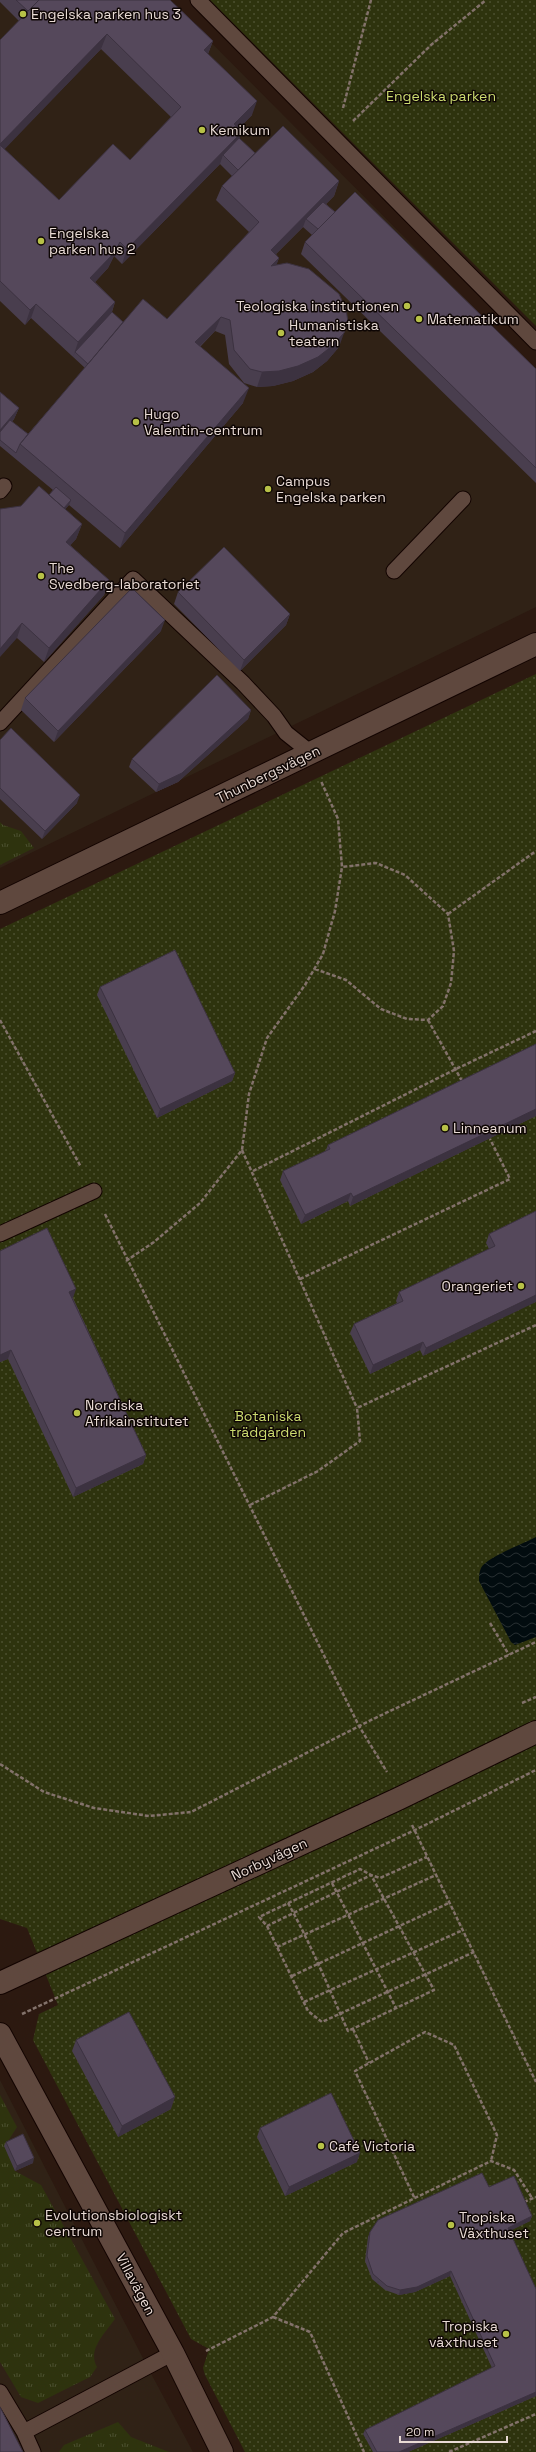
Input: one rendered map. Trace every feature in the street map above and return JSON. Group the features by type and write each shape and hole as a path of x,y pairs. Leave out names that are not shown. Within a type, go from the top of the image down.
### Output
{"street":[{"name":"Thunbergsvägen","path":"0,903 536,644"},
{"name":"Norbyvägen","path":"0,1983 398,1799 536,1732"},
{"name":"Villavägen","path":"0,2034 176,2358 222,2452"}],"lane":[{"path":"198,0 536,342"},
{"path":"394,571 463,499"},
{"path":"0,723 133,579 243,683 274,716 286,733 311,753"},
{"path":"0,1234 94,1191"},
{"path":"24,2432 176,2358"},
{"path":"0,2392 24,2432 33,2452"}],"path":[{"path":"335,140 371,0"},
{"path":"335,140 431,45 486,0"},
{"path":"126,1260 154,1242 200,1203 242,1150 249,1094 267,1038 315,969 323,954 335,911 342,867 338,819 319,777 311,753"},
{"path":"448,914 536,850"},
{"path":"315,969 346,980 381,1009 407,1019 428,1020 443,1006 451,983 454,951 448,914 405,875 376,863 342,867"},
{"path":"0,1020 94,1191 126,1260 250,1505 359,1726 386,1769 398,1799 474,1952 536,2082"},
{"path":"428,1020 456,1068 464,1086"},
{"path":"253,1171 456,1068 536,1031"},
{"path":"300,1279 510,1179 490,1139"},
{"path":"242,1150 253,1171 357,1408 360,1441 318,1471 250,1505"},
{"path":"357,1408 536,1325"},
{"path":"490,1623 508,1655"},
{"path":"0,1764 44,1792 94,1808 149,1816 191,1812 359,1726 536,1642"},
{"path":"19,2016 414,1830 536,1770"},
{"path":"427,1857 380,1878 360,1869 259,1917 267,1926 308,2011 322,2022 388,1993 474,1952"},
{"path":"267,1926 371,1875"},
{"path":"288,1903 294,1913 348,2032 434,1990 371,1875"},
{"path":"277,1947 436,1875"},
{"path":"332,1883 396,2008"},
{"path":"292,1976 449,1903"},
{"path":"304,2002 462,1930"},
{"path":"354,2029 369,2063"},
{"path":"414,2197 354,2071 425,2032 454,2045 498,2135 491,2161"},
{"path":"176,2358 273,2316 343,2233 414,2197 491,2161 514,2170 532,2198"},
{"path":"522,2202 536,2196"},
{"path":"273,2316 310,2332 364,2452"},
{"path":"449,2452 536,2414"}],"shaded area":[{"name":"Campus Engelska parken","path":"0,0 169,0 536,370 536,607 0,868"},
{"name":"Evolutionsbiologiskt centrum","path":"0,2080 147,2366 193,2452 0,2452"}],"green space":[{"name":"Engelska parken","path":"210,0 536,0 536,326"},
{"name":"Botaniska trädgården","path":"536,674 536,2452 245,2452 205,2375 203,2368 209,2349 191,2339 33,2040 39,2014 58,2005 27,1928 0,1919 0,929"},
{"path":"0,822 3,825 21,831 34,848 0,865"},
{"path":"0,2095 17,2127 5,2146 15,2171 41,2185 115,2319 98,2342 94,2354 94,2361 97,2367 90,2377 38,2403 21,2397 0,2362"},
{"path":"118,2422 131,2437 169,2452 59,2452 64,2445"}],"water":[{"path":"536,1537 536,1637 515,1645 511,1642 479,1581 479,1573 481,1568 490,1560"}],"building":[{"path":"16,0 39,0 28,11"},
{"name":"Kemikum","path":"39,0 170,0 213,41 204,50 257,101 234,124 242,132 127,249 120,242 114,253 90,278 115,302 78,342 36,304 30,310 0,281 0,145 59,200 113,144 130,160 181,107 107,34 0,144 0,40"},
{"path":"283,126 339,181 271,250 279,258 271,266 287,263 309,269 339,294 346,309 348,322 344,333 332,346 318,357 298,366 279,371 262,372 250,369 234,350 230,320 221,317 195,342 249,388 125,533 20,444 143,299 167,319 259,222 222,186"},
{"path":"239,138 255,153 238,170 223,155"},
{"name":"Matematikum","path":"355,192 536,369 536,468 305,242"},
{"path":"323,202 335,212 318,229 306,219"},
{"path":"112,312 123,322 88,364 75,352"},
{"path":"0,392 19,408 0,430"},
{"path":"10,420 28,434 20,444 16,453 0,440 0,432"},
{"name":"The Svedberg-laboratoriet","path":"39,486 82,524 66,542 109,580 49,648 22,623 0,649 0,509 21,506"},
{"path":"56,487 71,500 64,508 49,495"},
{"path":"224,547 290,614 244,660 178,592"},
{"path":"132,588 165,620 58,731 25,698"},
{"path":"217,675 251,710 182,773 159,784 132,759"},
{"path":"11,728 80,795 45,831 0,788 0,740"},
{"path":"175,950 235,1073 160,1109 100,987"},
{"name":"Linneanum","path":"536,1044 536,1109 353,1197 351,1193 305,1215 283,1171 330,1149 328,1145"},
{"path":"536,1211 536,1295 426,1348 423,1342 373,1365 354,1324 403,1301 399,1292 495,1246 489,1234"},
{"name":"Nordiska Afrikainstitutet","path":"47,1228 76,1289 69,1292 146,1455 76,1488 11,1350 0,1355 0,1251"},
{"path":"129,2012 175,2097 122,2126 76,2040"},
{"path":"331,2093 360,2153 289,2187 260,2128"},
{"path":"23,2134 34,2158 17,2166 6,2142"},
{"name":"Tropiska växthuset","path":"482,2173 489,2187 514,2176 532,2216 508,2228 536,2289 536,2392 399,2452 377,2452 365,2430 495,2366 451,2271 417,2287 400,2290 387,2286 373,2274 367,2256 370,2232 378,2220"},
{"path":"0,2407 23,2452 0,2452"}],"place":[{"name":"Engelska parken hus 3","path":"23,14"},
{"name":"Kemikum","path":"202,130"},
{"name":"Engelska parken hus 2","path":"41,241"},
{"name":"Teologiska institutionen","path":"407,306"},
{"name":"Matematikum","path":"419,319"},
{"name":"Humanistiska teatern","path":"281,333"},
{"name":"Hugo Valentin-centrum","path":"136,422"},
{"name":"Campus Engelska parken","path":"268,489"},
{"name":"The Svedberg-laboratoriet","path":"41,576"},
{"name":"Linneanum","path":"445,1128"},
{"name":"Orangeriet","path":"521,1286"},
{"name":"Nordiska Afrikainstitutet","path":"77,1413"},
{"name":"Café Victoria","path":"321,2146"},
{"name":"Evolutionsbiologiskt centrum","path":"37,2223"},
{"name":"Tropiska Växthuset","path":"451,2225"},
{"name":"Tropiska växthuset","path":"506,2334"}]}
